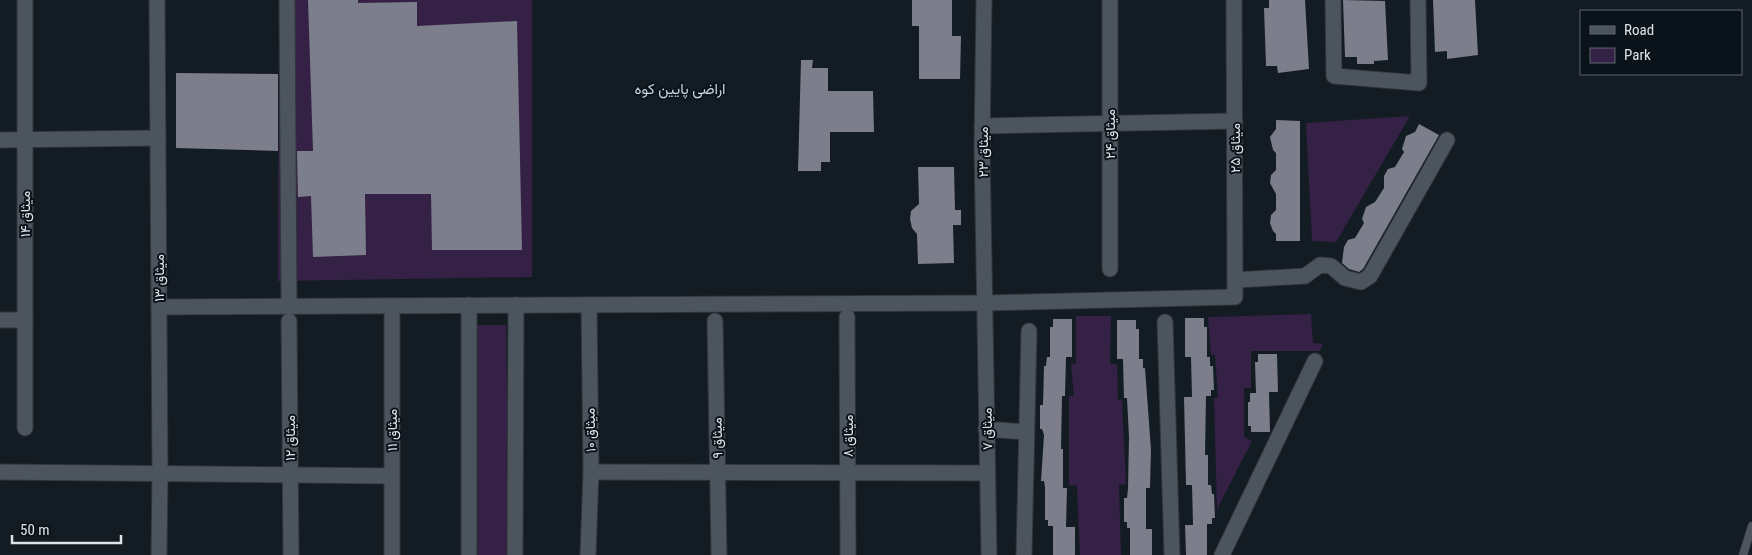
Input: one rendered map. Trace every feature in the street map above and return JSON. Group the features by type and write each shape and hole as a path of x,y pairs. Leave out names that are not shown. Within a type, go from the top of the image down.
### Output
{"street":[{"name":"میثاق ۱۴","path":"25,0 25,428"},
{"name":"میثاق ۱۳","path":"157,0 159,555"},
{"name":"میثاق ۱۲","path":"287,0 291,555"},
{"name":"میثاق ۲۳","path":"984,0 982,126 984,303"},
{"name":"میثاق ۲۴","path":"1110,0 1110,269"},
{"name":"میثاق ۲۵","path":"984,303 1236,297 1234,0"},
{"path":"1333,0 1334,76 1419,83 1418,0"},
{"path":"982,126 1235,121"},
{"path":"0,140 158,138"},
{"path":"1235,280 1305,276 1320,264 1331,266 1345,278 1361,282 1370,276 1447,140"},
{"path":"159,307 289,314 392,306 984,303"},
{"name":"میثاق ۷","path":"984,303 989,555"},
{"path":"469,555 470,305"},
{"path":"516,305 516,555"},
{"name":"میثاق ۱۰","path":"588,305 590,472 588,555"},
{"name":"میثاق ۱۱","path":"392,306 392,555"},
{"name":"میثاق ۸","path":"847,317 848,555"},
{"path":"0,320 25,320"},
{"name":"میثاق ۹","path":"715,321 719,555"},
{"path":"1164,322 1172,555"},
{"path":"1024,555 1029,331"},
{"path":"1222,555 1315,361"},
{"path":"986,429 1026,432"},
{"path":"590,472 848,471 987,473"},
{"path":"0,472 392,476"}],"lane":[{"path":"1743,555 1752,526"}],"green space":[{"path":"279,0 532,0 532,277 278,281"},
{"path":"1410,116 1336,242 1312,241 1306,123"},
{"path":"1311,314 1313,343 1323,344 1320,351 1251,351 1251,388 1244,388 1244,437 1252,441 1217,509 1214,398 1218,397 1215,355 1211,355 1208,317"},
{"path":"1076,316 1111,316 1110,364 1117,364 1118,400 1122,400 1126,484 1119,485 1121,555 1080,555 1077,486 1069,485 1069,396 1074,396 1071,364 1076,363"},
{"path":"475,325 506,325 509,555 478,555"}],"building":[{"path":"308,0 358,0 358,3 417,2 417,26 517,21 522,250 432,250 431,194 365,194 366,255 313,257 311,196 298,197 297,151 313,151"},
{"path":"912,0 952,0 952,36 961,36 960,79 919,79 919,26 912,26"},
{"path":"1269,0 1305,0 1309,69 1278,73 1277,66 1266,66 1264,8 1269,8"},
{"path":"1343,0 1385,1 1388,60 1374,61 1374,64 1357,64 1357,57 1345,57"},
{"path":"1433,0 1475,0 1478,55 1447,59 1447,51 1435,52"},
{"path":"801,60 813,60 812,68 828,68 828,91 873,91 874,132 830,132 830,162 821,162 821,171 798,171"},
{"path":"176,73 278,74 278,151 176,148"},
{"path":"1276,120 1300,121 1300,241 1276,241 1276,234 1270,223 1271,215 1276,210 1276,194 1270,183 1271,175 1276,170 1276,153 1273,150 1270,137 1276,129"},
{"path":"1419,124 1439,135 1363,269 1359,272 1349,269 1342,263 1344,247 1348,240 1355,238 1364,223 1362,219 1366,207 1375,202 1384,188 1384,176 1388,169 1395,167 1404,152 1402,149 1406,136 1415,132"},
{"path":"918,167 954,167 955,210 961,210 961,225 953,225 954,263 918,264 917,234 912,228 910,219 911,211 919,204"},
{"path":"1185,318 1204,318 1204,327 1207,327 1207,357 1210,357 1210,366 1213,366 1214,390 1211,390 1211,396 1206,396 1205,455 1208,455 1208,485 1211,485 1212,494 1214,494 1215,518 1212,518 1212,524 1207,524 1207,555 1186,555 1185,525 1193,525 1192,485 1186,485 1184,397 1192,397 1191,357 1185,357"},
{"path":"1053,319 1072,319 1072,357 1066,357 1065,396 1062,396 1061,449 1063,449 1063,488 1067,488 1066,527 1075,527 1075,555 1053,555 1053,526 1048,526 1048,520 1045,520 1045,487 1044,481 1041,481 1044,435 1042,429 1040,429 1040,405 1043,405 1044,366 1046,366 1047,357 1050,357 1050,327 1053,327"},
{"path":"1117,320 1136,320 1136,329 1139,329 1139,359 1143,359 1143,368 1145,368 1151,450 1150,488 1146,488 1146,529 1152,529 1152,555 1130,555 1130,528 1127,528 1127,522 1124,522 1124,498 1127,498 1128,489 1129,437 1127,398 1124,398 1123,359 1117,359"},
{"path":"1258,354 1277,354 1278,392 1269,392 1270,432 1251,432 1251,426 1248,426 1250,393 1256,393 1255,362 1258,362"}],"district":[{"name":"اراضی پایین کوه","path":"680,89"}]}
